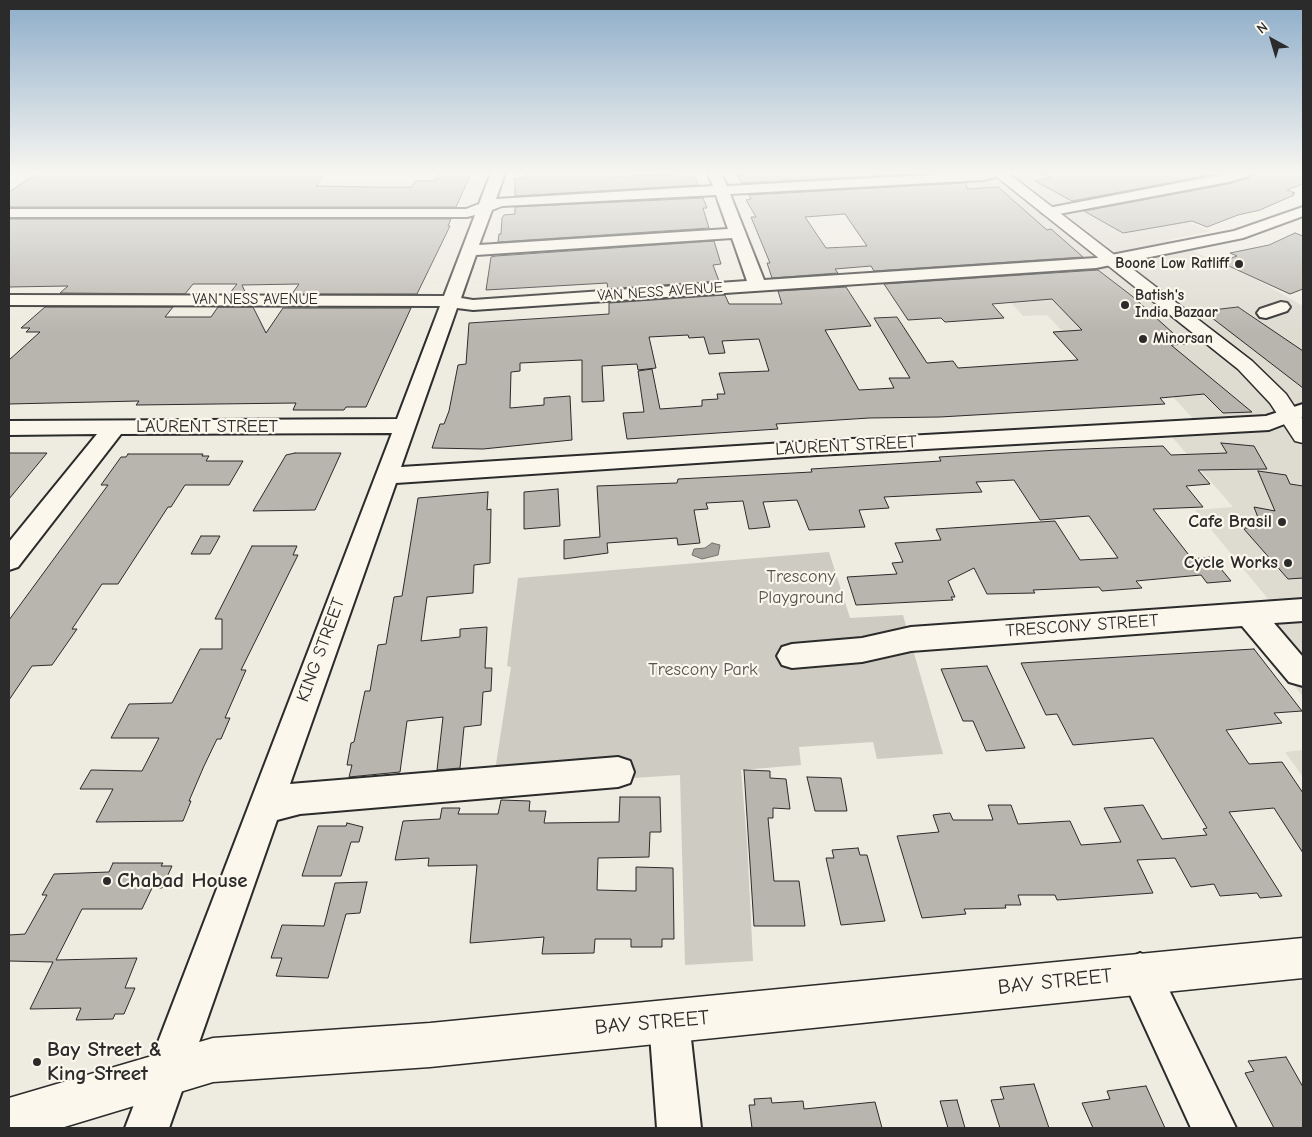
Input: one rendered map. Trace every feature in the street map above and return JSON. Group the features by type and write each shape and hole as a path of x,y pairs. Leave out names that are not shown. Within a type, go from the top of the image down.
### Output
{"main road":[{"path":"1067,226 1111,258 1246,365 1297,413 1303,436"},
{"name":"BAY STREET","path":"9,1121 213,1060 380,1049 1303,958"}],"street":[{"name":"KING STREET","path":"147,1128 478,226"},
{"path":"736,226 757,285"},
{"name":"VAN NESS AVENUE","path":"9,300 433,300 473,305 1096,263 1111,258 1238,235 1262,226"},
{"path":"468,251 739,233"},
{"name":"LAURENT STREET","path":"386,476 817,448 1264,423 1297,413"},
{"name":"LAURENT STREET","path":"9,428 405,426"},
{"path":"9,560 114,428"},
{"path":"1248,614 1299,673 1303,673"},
{"name":"TRESCONY STREET","path":"792,656 862,650 911,639 1248,614 1300,614"},
{"path":"266,806 300,798 618,772"},
{"path":"1140,973 1214,1128"},
{"path":"670,1021 679,1128"}],"shaded area":[{"path":"965,226 1198,226 1211,231 1168,240 1258,280 1303,306 1303,697 1239,614 1278,611 1195,510 1233,507 1165,429 1200,426 1148,370 1087,357 1047,315 1023,316 982,271 989,270"},
{"path":"712,543 720,545 718,555 702,559 692,555 694,549 705,548"},
{"path":"1303,750 1303,777 1285,752"}],"green space":[{"name":"Trescony Park","path":"829,552 850,618 903,615 943,754 877,759 873,742 799,747 801,765 741,770 753,961 685,965 680,775 618,779 494,777 511,667 507,666 518,578"}],"building":[{"path":"9,226 450,226 417,294 292,294 299,284 242,285 246,294 229,294 237,284 193,284 185,294 60,293 68,286 9,287"},
{"path":"501,226 708,226 709,228 498,242 499,234 501,234"},
{"path":"755,226 811,226 826,248 867,246 853,226 1043,226 1047,230 1051,229 1083,257 874,271 871,266 835,269 838,273 772,278 767,263 770,263"},
{"path":"1111,226 1163,226 1123,233"},
{"path":"1295,233 1303,236 1303,289 1290,294 1220,262 1237,256 1230,253 1269,245"},
{"path":"714,241 721,264 713,265 719,281 608,289 607,283 486,290 491,257"},
{"path":"1098,270 1132,296 1185,344 1171,345 1252,412 1223,413 1204,394 1160,398 1165,404 776,424 778,429 627,439 623,413 644,412 638,371 652,369 660,409 702,406 702,400 718,399 717,394 725,394 719,373 769,371 759,339 722,341 725,353 709,354 704,337 689,338 688,335 649,337 656,368 638,370 637,364 602,366 604,401 582,402 582,360 520,363 520,371 511,372 510,408 544,405 544,398 570,396 572,440 483,449 432,448 440,424 444,424 449,411 458,365 466,364 469,323 609,314 609,303 725,295 729,304 782,304 778,291 846,287 871,326 825,330 859,390 894,388 889,378 910,378 874,318 897,317 927,363 953,361 958,368 1078,360 1053,332 1082,330 1052,299 992,304 1004,318 945,322 941,318 908,320 884,284"},
{"path":"45,307 173,307 165,317 211,317 218,307 253,307 266,333 283,308 411,308 366,407 346,407 344,410 293,410 296,403 136,405 139,401 9,404 9,360 40,332 26,332 30,328 21,328"},
{"path":"1238,307 1303,351 1303,388 1203,311"},
{"path":"1221,443 1254,446 1267,469 1198,470 1210,484 1186,486 1203,507 1153,509 1192,559 1211,557 1231,581 1207,583 1201,575 1136,581 1142,588 1102,591 1099,587 1033,590 1035,593 987,594 974,568 948,581 955,597 951,597 953,600 856,605 847,577 897,574 892,563 903,562 895,543 941,540 936,529 1055,521 1080,560 1118,558 1089,516 1040,520 1014,480 976,482 982,492 884,497 889,508 859,510 865,527 809,530 797,500 763,502 770,527 749,529 743,501 706,503 708,509 694,510 700,543 678,545 677,538 607,543 608,553 564,559 564,540 600,537 597,486 677,483 678,479 812,472 811,469 941,461 939,457 1058,450 1163,446 1171,455 1227,453"},
{"path":"9,453 47,453 9,499"},
{"path":"295,453 341,453 315,510 253,511 286,455"},
{"path":"128,454 203,454 202,456 209,456 206,461 243,461 229,485 185,485 171,507 168,507 118,584 102,584 72,629 77,629 52,665 32,666 9,700 9,620 108,485 101,485 121,457 126,457"},
{"path":"1258,471 1286,475 1290,484 1303,486 1303,578 1288,579 1243,528 1262,528 1254,507 1275,511"},
{"path":"558,489 560,526 524,529 524,492"},
{"path":"488,492 487,510 491,509 490,563 474,565 473,593 427,597 421,641 460,637 460,629 487,627 485,668 492,668 491,691 483,692 481,725 464,727 460,768 437,770 443,717 407,721 400,772 349,777 352,765 347,765 351,743 354,742 365,691 370,691 378,645 386,644 394,597 402,596 418,498"},
{"path":"201,536 220,536 210,554 191,554"},
{"path":"252,546 297,546 293,555 298,555 241,670 246,670 225,718 230,718 221,739 217,739 204,766 189,801 191,801 183,821 96,822 113,789 80,789 91,770 142,771 159,738 111,738 129,704 172,703 200,649 222,649 222,619 215,619"},
{"path":"1254,649 1302,711 1274,713 1282,723 1226,730 1249,764 1282,762 1303,793 1303,853 1274,808 1229,812 1282,896 1260,898 1257,893 1220,896 1214,884 1191,887 1175,858 1137,860 1153,893 1057,900 1055,895 1018,895 1021,905 1005,905 1006,908 964,909 966,914 922,918 897,836 939,832 933,815 950,813 953,820 993,820 988,805 1011,805 1018,824 1070,821 1081,845 1121,842 1104,808 1143,805 1162,839 1207,835 1203,829 1207,828 1153,738 1073,745 1057,714 1046,715 1021,663"},
{"path":"987,666 1025,748 986,751 973,721 963,721 941,669"},
{"path":"744,770 770,771 770,778 786,779 790,809 773,808 773,818 768,818 774,881 799,881 805,926 754,926"},
{"path":"807,777 841,778 847,811 815,811"},
{"path":"620,797 660,797 661,832 650,832 649,857 598,858 597,890 636,891 636,867 673,868 674,939 662,939 662,947 631,947 631,939 595,939 594,953 542,954 544,937 470,943 477,865 428,866 429,858 395,860 403,821 440,819 442,808 460,808 458,814 498,814 501,800 530,801 529,811 546,811 544,823 619,822"},
{"path":"347,823 363,827 359,842 351,842 341,876 302,876 318,826 346,826"},
{"path":"858,848 860,855 867,855 885,921 841,925 826,858 834,858 832,850"},
{"path":"113,863 163,863 161,866 172,866 162,888 152,888 142,909 82,909 56,960 137,958 125,988 135,988 124,1014 115,1014 113,1019 76,1020 81,1008 30,1009 53,962 9,961 9,935 25,934 47,895 42,895 54,874 109,872"},
{"path":"367,882 360,913 346,914 328,978 276,976 282,958 271,958 282,925 324,926 335,883"},
{"path":"1286,1057 1303,1087 1303,1128 1274,1128 1245,1073 1254,1071 1248,1061"},
{"path":"1034,1084 1049,1128 1000,1128 991,1100 1004,1099 1000,1087"},
{"path":"1146,1086 1165,1128 1093,1128 1082,1103 1110,1099 1107,1091"},
{"path":"771,1098 772,1103 803,1101 804,1109 875,1102 882,1128 752,1128 749,1105 755,1105 754,1099"},
{"path":"957,1100 965,1128 948,1128 940,1101"}],"place":[{"name":"Boone Low Ratliff","path":"1239,264"},
{"name":"Batish's India Bazaar","path":"1125,305"},
{"name":"Minorsan","path":"1143,339"},
{"name":"Cafe Brasil","path":"1282,522"},
{"name":"Cycle Works","path":"1288,563"},
{"name":"Chabad House","path":"107,881"},
{"name":"Bay Street & King Street","path":"37,1062"}],"park label":[{"name":"Trescony Playground","path":"801,587"}]}
